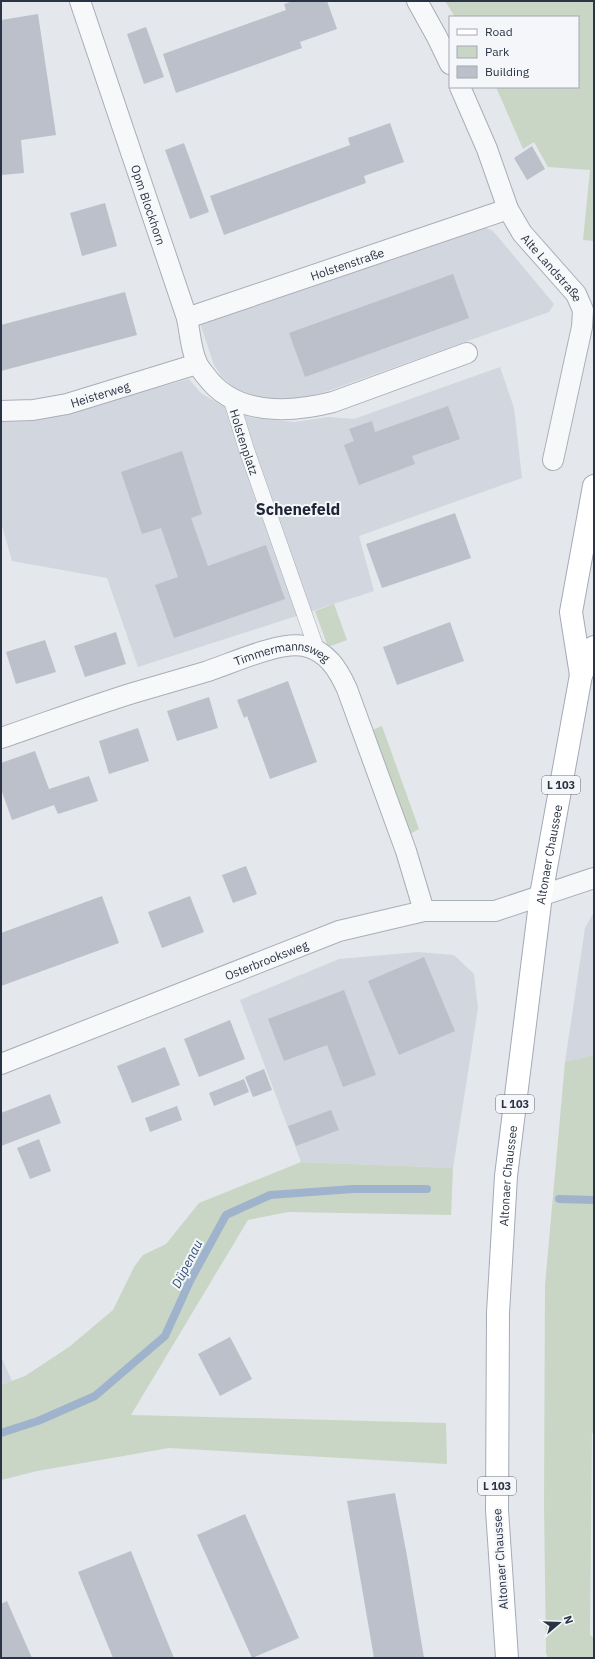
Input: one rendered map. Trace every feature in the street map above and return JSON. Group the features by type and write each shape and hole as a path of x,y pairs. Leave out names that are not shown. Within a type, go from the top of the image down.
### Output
{"main road":[{"name":"Altonaer Chaussee","path":"581,674 571,612 594,486"},
{"name":"Altonaer Chaussee","path":"507,1658 496,1510 498,1313 506,1176 541,895 581,674 594,647"}],"street":[{"name":"Opm Blockhorn","path":"80,1 187,318 197,364 212,384 231,399"},
{"path":"417,1 438,37 449,62"},
{"name":"Alte Landstraße","path":"460,88 487,149 508,209 522,233 576,294 583,310 582,327 553,460"},
{"name":"Holstenstraße","path":"187,318 508,209"},
{"name":"Holstenplatz","path":"231,399 252,406 281,410 312,408 333,402 467,353"},
{"name":"Heisterweg","path":"1,411 33,410 67,404 197,364"},
{"name":"Holstenplatz","path":"231,399 246,448 318,650"},
{"name":"Timmermannsweg","path":"1,738 132,693 205,672 275,648 303,646 318,650 329,659 340,673 347,689 406,851 424,911"},
{"name":"Osterbrooksweg","path":"1,1064 339,931 424,911 495,911 594,878"}],"shaded area":[{"path":"482,226 493,231 554,304 549,312 325,392 300,398 266,398 250,394 233,387 222,377 214,365 201,326 203,322"},
{"path":"500,367 514,408 522,478 359,536 374,591 138,667 107,578 12,561 1,522 1,422 33,421 68,413 189,379 201,393 221,405 251,418 295,422 328,417 354,419"},
{"path":"594,912 594,1055 565,1062 585,928"},
{"path":"418,952 454,955 474,974 478,1008 453,1168 301,1162 240,1000 339,959"},
{"path":"1,1356 12,1381 1,1385"}],"green space":[{"path":"445,1 594,1 594,241 583,240 590,170 548,167 534,142 523,149 496,88 579,88 579,16 454,16"},
{"path":"334,604 347,640 328,647 315,611"},
{"path":"382,726 419,829 410,834 372,730"},
{"path":"594,1055 594,1432 592,1433 590,1635 594,1638 594,1658 548,1658 546,1653 544,1505 545,1285 565,1062"},
{"path":"301,1162 453,1168 451,1215 288,1212 248,1220 131,1415 446,1423 447,1464 169,1448 37,1471 1,1480 1,1385 25,1376 69,1347 113,1310 134,1267 143,1255 166,1244 199,1203"}],"building":[{"path":"293,1 327,1 337,29 300,42 302,48 176,93 163,54 286,10 284,4"},
{"path":"38,14 56,135 21,140 24,173 1,175 1,20"},
{"path":"146,27 164,77 144,84 127,34"},
{"path":"390,123 404,162 364,176 366,183 224,235 210,196 350,145 348,138"},
{"path":"184,143 209,212 190,219 165,150"},
{"path":"532,146 545,169 527,180 514,158"},
{"path":"105,203 117,246 82,256 70,213"},
{"path":"453,274 469,318 305,377 289,333"},
{"path":"125,292 137,335 1,371 1,325"},
{"path":"448,406 460,439 412,456 415,464 359,485 344,445 354,441 349,429 372,421 375,432"},
{"path":"182,451 202,514 191,518 208,566 266,545 285,599 174,638 155,585 178,577 161,528 142,534 121,472"},
{"path":"455,513 471,558 382,588 366,544"},
{"path":"450,622 464,661 397,685 383,647"},
{"path":"116,632 126,664 85,677 74,646"},
{"path":"45,640 56,672 16,684 6,652"},
{"path":"288,681 317,762 270,779 247,716 244,718 237,700"},
{"path":"209,697 218,728 177,741 167,711"},
{"path":"138,728 149,761 109,774 99,741"},
{"path":"35,751 49,789 89,776 98,801 58,814 54,805 12,820 1,789 1,763"},
{"path":"246,866 257,894 233,903 222,875"},
{"path":"102,896 119,943 1,986 1,933"},
{"path":"190,896 204,932 162,948 148,912"},
{"path":"424,957 455,1031 399,1055 368,981"},
{"path":"344,990 376,1075 343,1087 327,1045 284,1061 268,1019"},
{"path":"230,1020 245,1059 199,1077 184,1039"},
{"path":"165,1047 180,1085 132,1103 117,1066"},
{"path":"264,1069 272,1090 253,1097 245,1077"},
{"path":"244,1079 249,1092 214,1106 209,1093"},
{"path":"50,1094 61,1123 1,1146 1,1113"},
{"path":"177,1106 182,1120 150,1132 145,1118"},
{"path":"331,1110 339,1130 296,1146 288,1126"},
{"path":"39,1139 51,1171 30,1179 17,1148"},
{"path":"230,1337 252,1379 220,1396 198,1354"},
{"path":"395,1493 424,1658 374,1658 347,1501"},
{"path":"245,1514 299,1638 252,1658 197,1535"},
{"path":"131,1551 174,1658 113,1658 78,1572"},
{"path":"7,1601 32,1658 1,1658 1,1604"}],"waterway":[{"name":"Düpenau","path":"1,1433 38,1421 95,1396 165,1336 190,1281 226,1215 270,1195 353,1189 427,1189"},
{"name":"Düpenau","path":"559,1199 594,1200"}],"district":[{"name":"Schenefeld","path":"298,509"}]}
